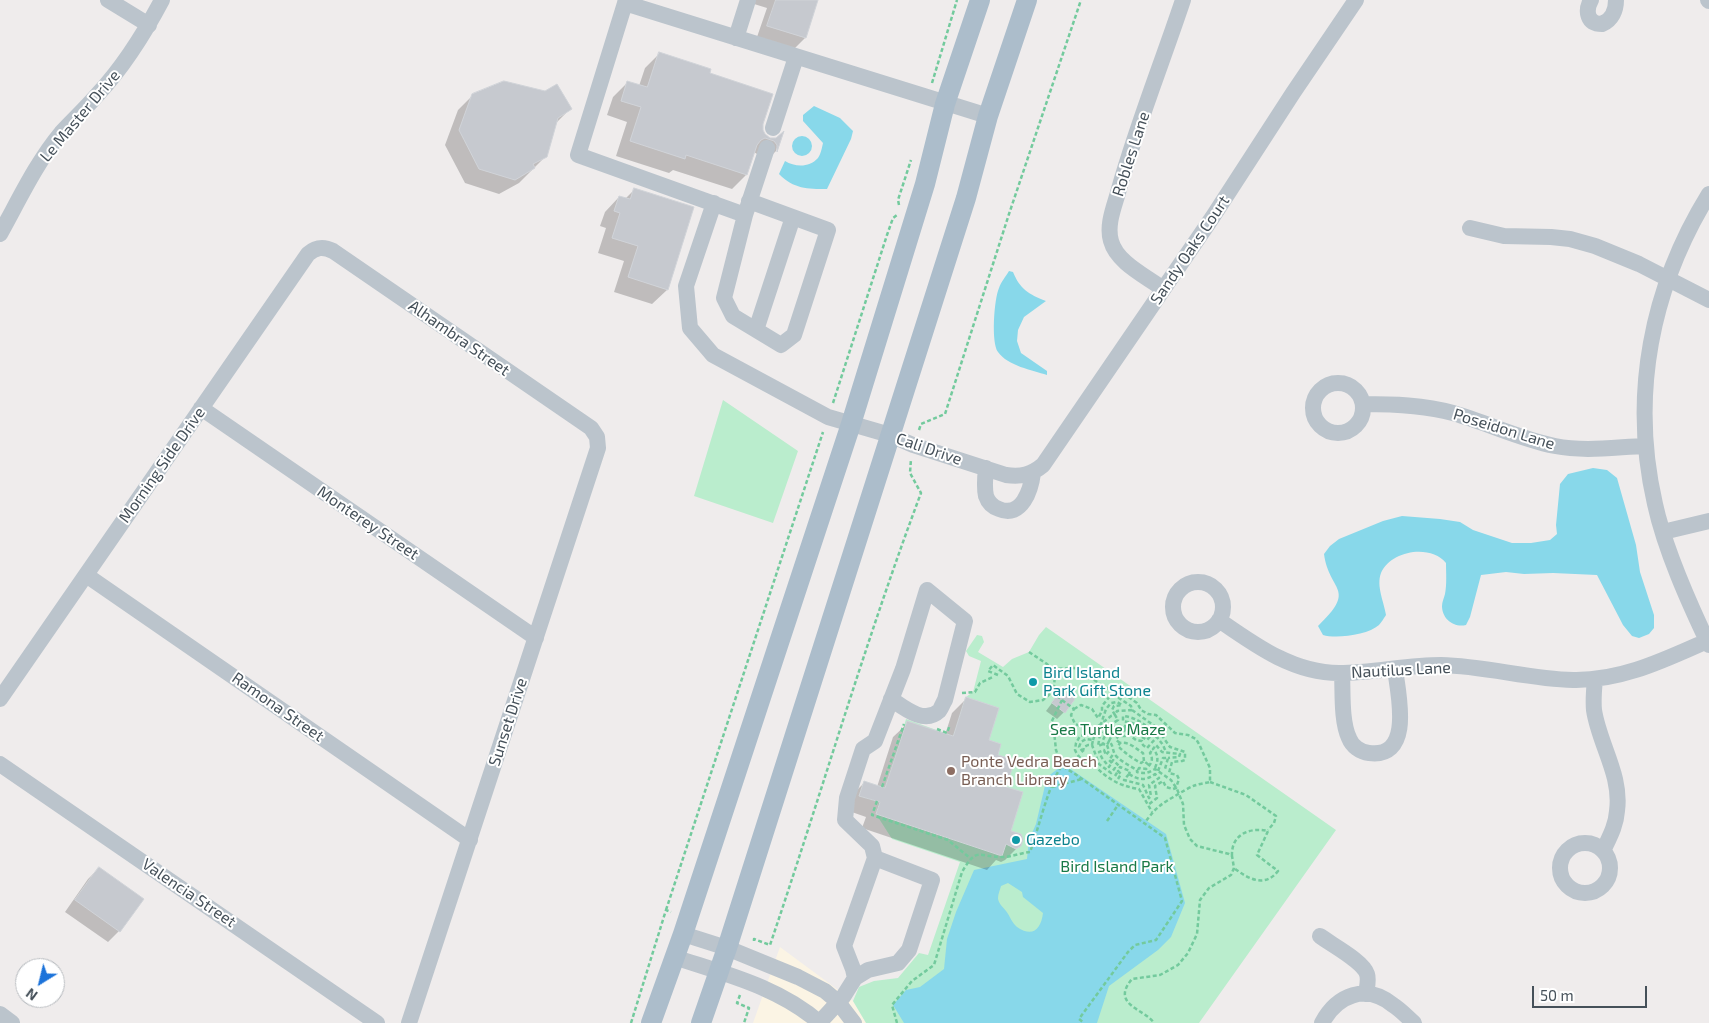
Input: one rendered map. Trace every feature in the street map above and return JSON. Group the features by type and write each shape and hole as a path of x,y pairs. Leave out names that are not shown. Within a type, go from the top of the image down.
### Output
{"main road":[{"path":"651,1023 683,934 851,424 924,184 936,101 980,0"},
{"path":"700,1023 727,948 966,198 988,116 1027,0"}],"street":[{"path":"108,0 149,25"},
{"name":"Le Master Drive","path":"0,234 42,159 61,133 124,63 149,25 162,0"},
{"path":"736,38 748,0"},
{"name":"Robles Lane","path":"1163,289 1123,261 1115,252 1110,228 1127,162 1183,0"},
{"name":"Sandy Oaks Court","path":"1033,472 1043,465 1356,0"},
{"path":"1591,0 1588,6 1588,17 1593,22 1602,24 1611,18 1616,0"},
{"path":"767,148 747,208 724,298 733,316 781,345 794,335 828,230 794,217 747,208 714,203 578,155 626,1 736,38 988,116"},
{"path":"773,128 796,57"},
{"path":"1708,643 1684,590 1655,504 1646,446 1645,409 1652,333 1660,299 1682,242 1709,194"},
{"name":"Cali Drive","path":"714,203 686,286 690,328 714,355 828,417 890,435 913,445 1006,475 1016,476 1033,472"},
{"path":"756,330 794,217"},
{"path":"1470,228 1504,236 1570,239 1595,246 1640,264 1709,300"},
{"name":"Morning Side Drive","path":"0,699 308,254 312,250 321,247 333,251"},
{"name":"Alhambra Street","path":"333,251 585,424"},
{"name":"Poseidon Lane","path":"1362,404 1422,407 1452,412 1528,440 1557,446 1598,448 1646,446"},
{"name":"Monterey Street","path":"201,408 536,638"},
{"name":"Sunset Drive","path":"409,1023 598,448 597,437 591,428 585,424"},
{"path":"986,468 987,497 991,504 1004,511 1017,508 1022,504 1032,486 1033,472"},
{"path":"1663,532 1709,521"},
{"name":"Ramona Street","path":"86,575 470,840"},
{"path":"855,978 844,946 875,858 872,846 845,820 847,798 863,749 875,741 890,699 903,668 927,590 965,621 945,700 939,711 926,717 914,714 890,699"},
{"name":"Nautilus Lane","path":"1219,620 1280,659 1299,667 1342,673 1440,665 1484,668 1559,679 1595,679 1623,674 1708,643"},
{"path":"1342,673 1344,716 1349,739 1359,750 1375,754 1389,748 1399,734 1400,710 1394,669"},
{"path":"1595,679 1594,711 1614,772 1618,795 1618,811 1614,826 1603,851"},
{"name":"Valencia Street","path":"0,764 377,1023"},
{"path":"674,957 744,980 777,994 799,1006 820,1023 843,997 855,978 868,970 898,963 909,950 932,880 875,858"},
{"path":"683,934 727,948 798,976 825,991 838,1002 854,1023"},
{"path":"1320,936 1361,965 1366,972 1368,980 1360,994"},
{"path":"1322,1023 1331,1009 1341,1000 1360,994 1378,996 1392,1003 1414,1023"},
{"path":"0,1014 12,1023"}],"path":[{"path":"936,101 957,0"},
{"path":"750,957 754,939 770,945 859,671 921,493 910,473 913,445 921,424 945,414 1009,214 1081,0"},
{"path":"666,910 887,235 893,218 898,212 898,200 914,153"},
{"path":"998,675 988,671 993,665 1008,676 1017,694 1030,702 1043,700 1054,688 1055,673 1052,668 1029,652"},
{"path":"1052,668 1079,669 1104,687 1124,694 1133,700 1140,710 1156,715 1175,733 1188,735 1196,739 1210,768 1210,782"},
{"path":"959,699 962,692 975,692 980,683 993,677"},
{"path":"1052,692 1074,709"},
{"path":"1089,734 1092,730 1078,726 1072,719 1074,709 1081,705 1088,706 1098,718 1100,717 1104,702 1110,696 1116,696 1156,727 1170,747 1185,752 1185,760 1172,762 1169,773 1177,775 1179,779 1176,788"},
{"path":"1062,700 1051,723 1056,750 1062,766 1165,838 1182,902 1156,940 1135,945 1128,952 1079,1019 1084,1023"},
{"path":"1125,729 1125,726 1120,725 1111,730 1107,727 1118,720 1112,710 1114,706 1122,706 1118,702 1108,705 1101,724 1098,726 1106,734 1103,740 1108,751 1106,755 1104,750 1099,752 1109,767 1113,760 1120,767 1130,771 1129,774 1140,779 1155,774 1159,778 1149,785 1151,796 1149,798 1143,785 1124,780 1129,774"},
{"path":"1101,724 1111,716 1115,716 1118,711 1132,710"},
{"path":"1134,732 1139,726 1123,721 1123,716 1134,718 1145,725 1143,730 1151,735"},
{"path":"931,727 947,733 952,718"},
{"path":"882,787 906,719"},
{"path":"945,720 950,725"},
{"path":"1118,779 1121,774 1115,768 1111,773 1099,764 1092,745 1092,739 1096,732 1100,735 1098,746 1105,745 1112,735 1130,726 1130,730 1147,740 1154,732"},
{"path":"1147,732 1150,728"},
{"path":"1089,734 1092,739"},
{"path":"1089,734 1080,736 1077,740 1075,750 1079,756 1120,785 1138,789 1152,812"},
{"path":"1144,761 1142,763 1125,753 1118,746 1120,743 1116,740 1118,736 1128,734 1136,740 1142,741 1143,745 1147,748 1156,737 1166,752"},
{"path":"1092,739 1083,740 1079,747 1084,753 1084,747 1092,745"},
{"path":"1109,741 1114,752 1125,764 1130,765 1137,772 1148,774 1155,769 1158,762 1153,749"},
{"path":"1120,743 1129,744 1143,753 1144,761 1150,766"},
{"path":"1137,770 1139,768 1146,769 1150,766 1152,759 1150,753 1156,745 1162,752 1180,754 1179,757 1163,758 1158,771"},
{"path":"1112,763 1109,760 1114,752"},
{"path":"1165,769 1168,758"},
{"path":"897,1023 892,1005 912,981 934,965 962,872 970,858 981,854 1003,857 1030,852 1052,787 1062,766"},
{"path":"1115,776 1120,767"},
{"path":"1155,769 1171,780 1176,788 1183,804 1184,825 1190,839 1197,846 1220,851 1232,856"},
{"path":"1052,787 1082,779"},
{"path":"1148,805 1157,798 1155,786 1163,781 1166,787 1176,788"},
{"path":"1144,824 1161,803 1192,785 1210,782 1246,795 1276,816 1258,855 1278,871 1274,876 1259,882 1251,880 1234,868"},
{"path":"877,801 872,815 948,840 970,858"},
{"path":"1107,820 1118,805"},
{"path":"1154,1023 1150,1018 1131,1006 1125,994 1127,984 1132,979 1160,975 1178,964 1188,953 1198,934 1200,900 1209,888 1231,875 1234,868 1231,852 1235,842 1243,833 1257,828 1268,831"},
{"path":"744,980 737,1003 749,1008 744,1023"}],"shaded area":[{"path":"780,947 853,1001 866,1023 753,1023"}],"green space":[{"path":"723,400 798,451 773,523 694,496"},
{"name":"Bird Island Park","path":"1046,627 1336,830 1199,1023 866,1023 853,1001 859,987 874,981 898,978 919,953 928,955 960,862 892,839 876,814 879,802 859,796 864,781 885,788 906,719 953,736 966,697 973,692 981,661 969,656 966,651 977,635 982,636 984,642 978,652 1003,667 1012,659 1029,652"}],"water":[{"path":"814,106 840,118 853,131 827,189 801,187 790,183 779,174 785,161 802,166 810,164 819,156 823,143 803,121 803,115"},
{"path":"802,136 809,139 812,146 809,153 802,156 795,153 792,146 795,139"},
{"path":"1009,271 1013,272 1025,290 1046,301 1024,317 1018,330 1017,341 1021,353 1047,371 1047,375 1008,361 1002,357 996,347 994,321 997,294"},
{"path":"1593,468 1607,470 1617,478 1636,545 1640,572 1654,615 1654,628 1649,634 1639,638 1632,636 1623,625 1597,575 1506,572 1481,575 1470,617 1466,625 1453,624 1446,619 1442,604 1446,586 1446,563 1431,553 1412,552 1393,559 1381,573 1379,583 1386,615 1379,625 1352,635 1336,637 1323,635 1318,626 1330,614 1337,604 1339,597 1324,554 1339,539 1383,521 1402,516 1460,522 1473,530 1512,543 1550,540 1557,534 1556,525 1560,484 1568,474"},
{"path":"1059,768 1069,768 1166,834 1185,903 1171,937 1158,950 1109,986 1097,1023 904,1023 893,1005 906,990 920,987 944,969 947,939 974,870 1027,859 1029,840 1036,824 1047,777","holes":["1008,883 1022,892 1023,897 1043,913 1038,927 1032,932 1017,927 998,900 1001,886"]}],"building":[{"path":"776,0 818,0 806,38 767,26"},
{"path":"659,52 711,69 710,73 773,94 763,124 763,130 770,138 776,138 784,131 777,152 777,145 774,141 765,138 761,140 757,145 747,175 686,155 685,159 630,141 641,107 621,101 627,81 647,87"},
{"path":"504,81 545,91 557,84 572,109 558,118 547,157 533,164 535,168 515,180 479,169 459,130 472,94"},
{"path":"634,188 694,207 668,290 628,277 638,246 612,238 620,213 614,211 619,196 630,199"},
{"path":"1061,690 1075,699 1065,713 1052,703"},
{"name":"Ponte Vedra Beach Branch Library","path":"966,697 999,708 989,740 1001,744 998,755 1015,760 1006,787 1023,792 1011,831 1021,834 1023,839 1021,846 1016,849 1006,844 1002,856 876,814 880,802 859,796 864,781 885,788 907,721 953,736"},
{"path":"99,867 144,899 120,932 75,900"}],"place":[{"name":"Bird Island Park Gift Stone","path":"1033,682"},
{"name":"Ponte Vedra Beach Branch Library","path":"951,771"},
{"name":"Gazebo","path":"1016,840"}],"park label":[{"name":"Sea Turtle Maze","path":"1108,730"}]}
